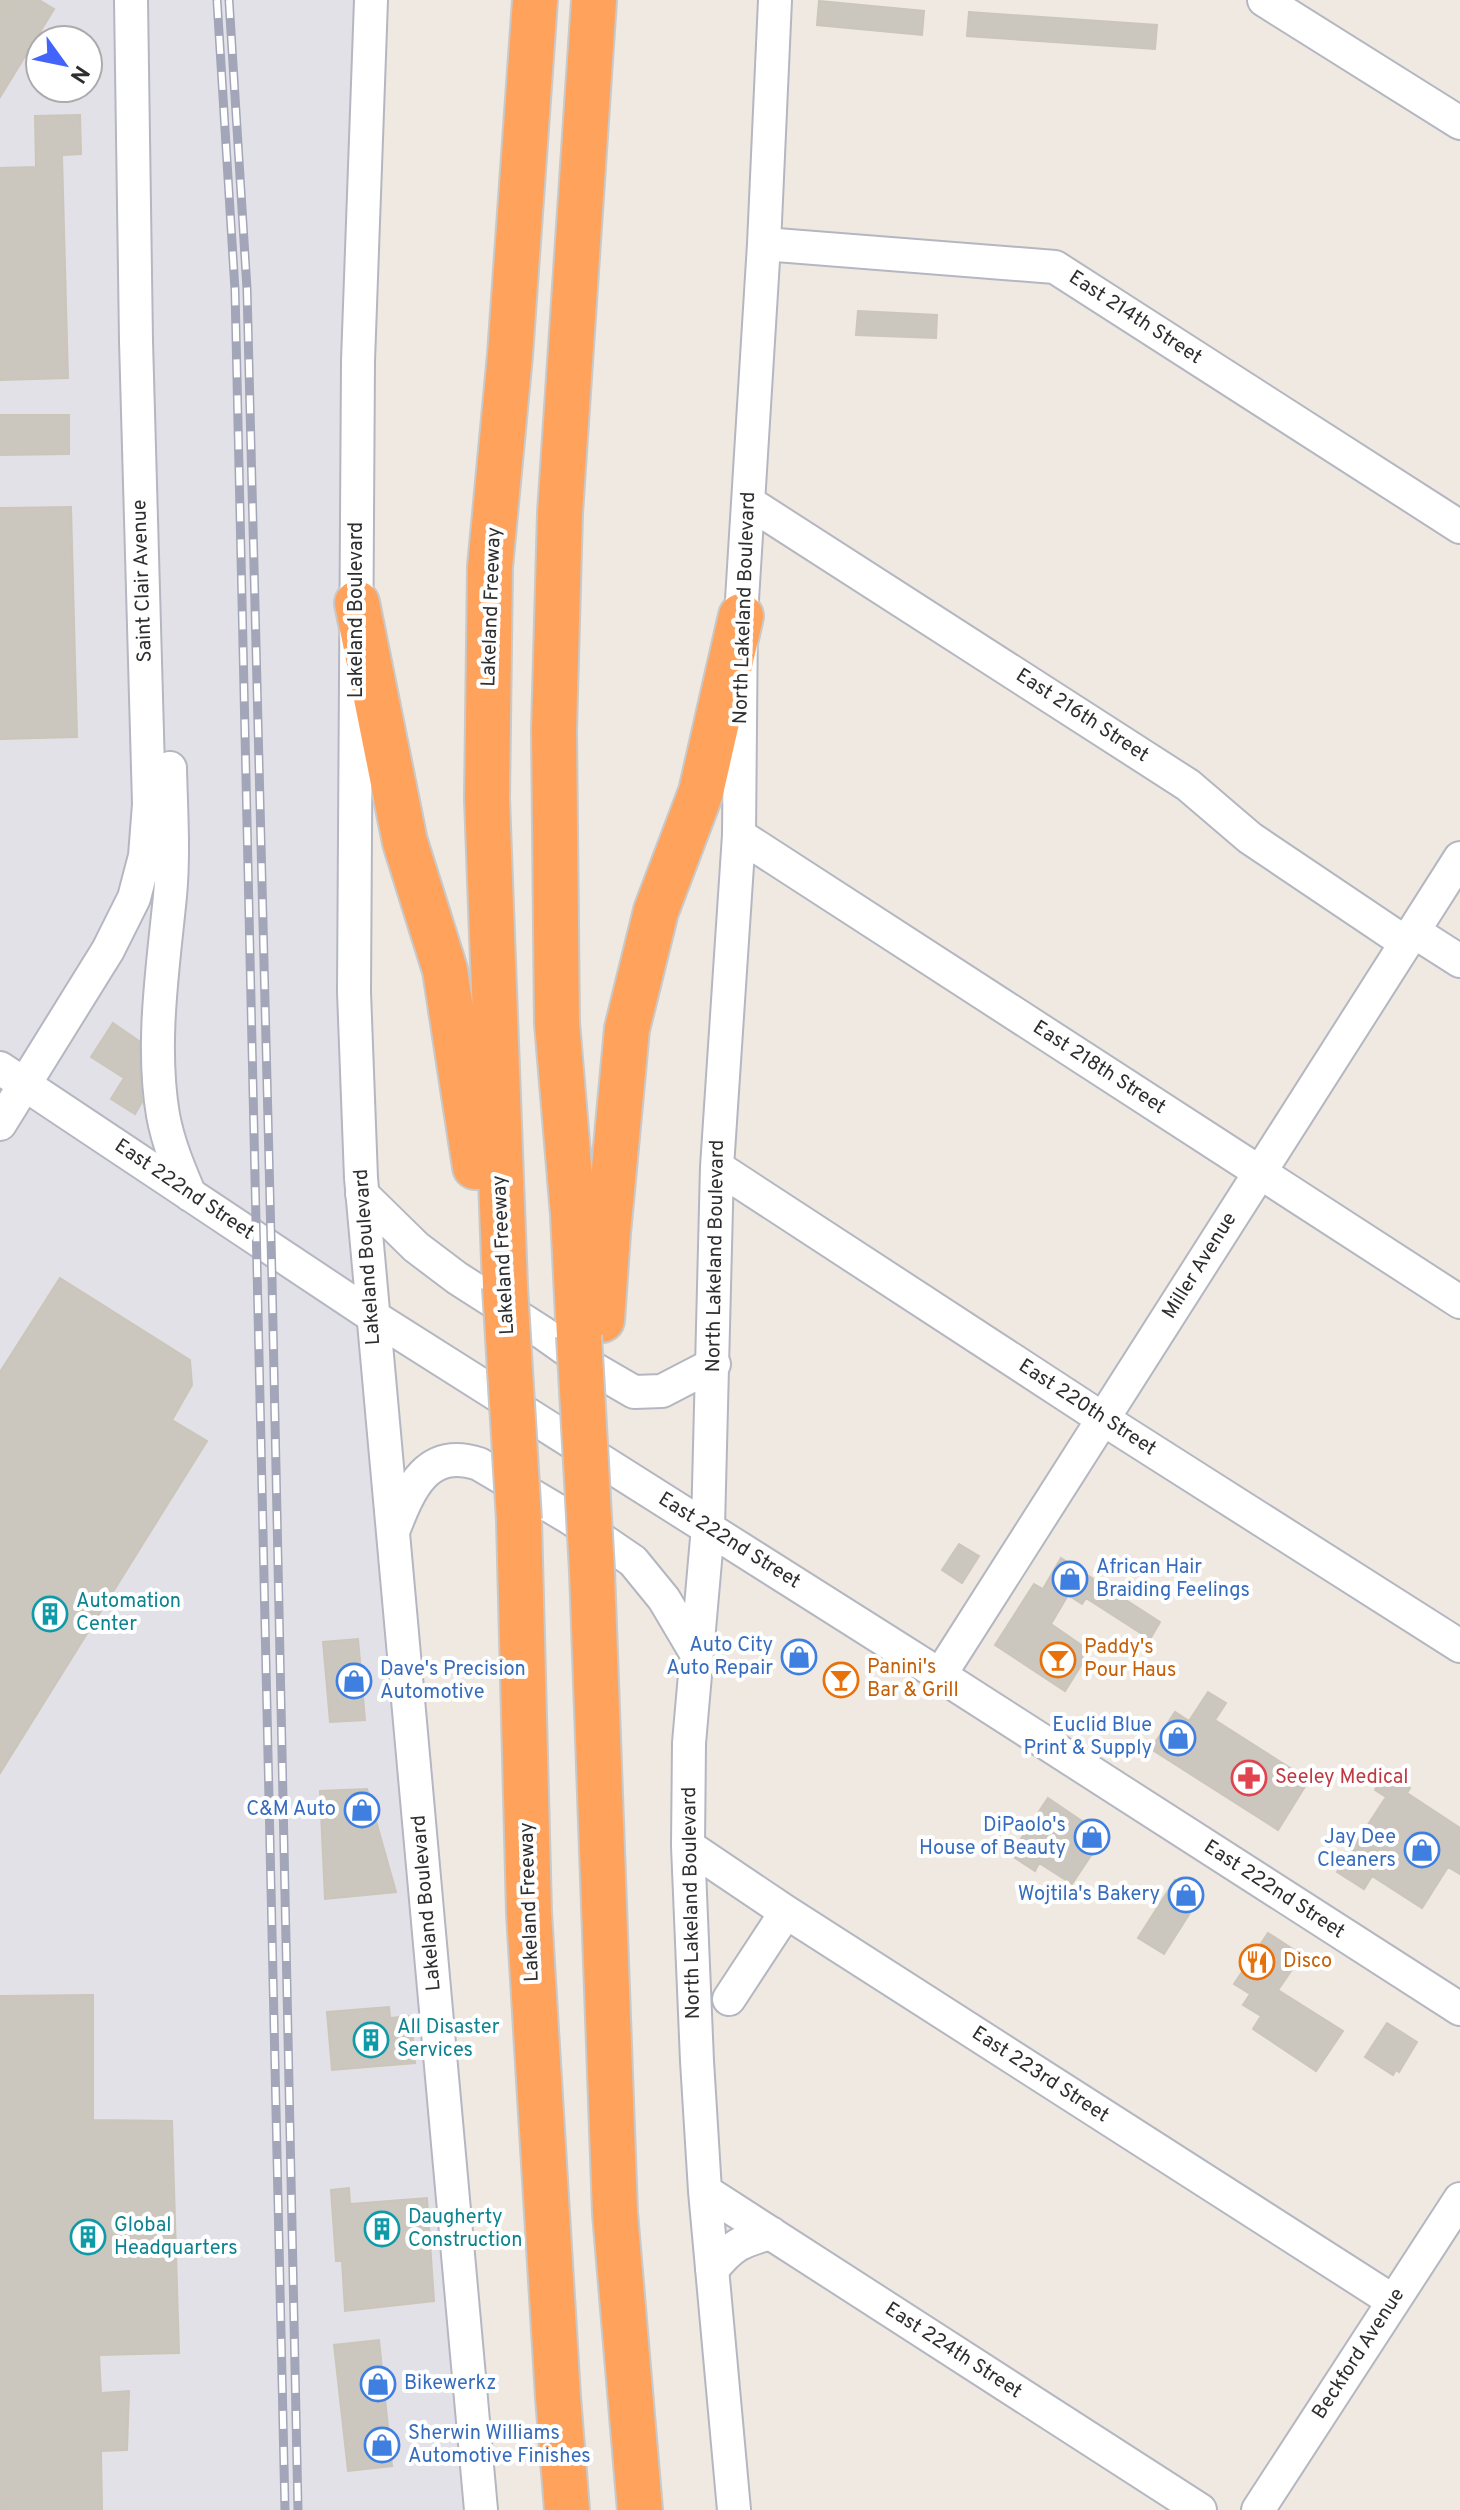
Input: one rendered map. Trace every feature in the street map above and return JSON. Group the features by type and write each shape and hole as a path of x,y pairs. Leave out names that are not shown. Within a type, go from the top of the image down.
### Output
{"highway":[{"name":"Lakeland Freeway","path":"535,0 510,355 490,582 487,799 505,1287 519,1520 529,1913 567,2510"},
{"path":"594,0 560,513 554,730 557,1023 573,1214 590,1343 592,1571 615,2213 640,2510"},
{"path":"357,603 405,842 445,970 481,1204 505,1287"},
{"path":"590,1343 608,1233 627,1029 656,911 701,792 741,616"},
{"path":"552,2510 558,2397"},
{"path":"634,2425 650,2510"}],"street":[{"name":"Saint Clair Avenue","path":"0,1124 13,1076 108,950 134,898 145,856 149,804 136,341 131,0"},
{"name":"Lakeland Boulevard","path":"371,0 358,361 354,992 362,1194 481,2510"},
{"name":"North Lakeland Boulevard","path":"734,2510 705,2191 697,2061 688,1846 689,1743 708,1527 717,1167 739,835 741,616 764,244 775,0"},
{"path":"1264,0 1460,123"},
{"name":"East 214th Street","path":"764,244 1055,267 1460,527"},
{"name":"East 216th Street","path":"748,502 1188,785 1250,838 1410,937 1460,961"},
{"path":"146,698 170,745 172,863 160,992 160,1082 170,1147 190,1195"},
{"name":"East 218th Street","path":"739,835 1460,1302"},
{"name":"Miller Avenue","path":"940,1675 1460,858"},
{"name":"East 222nd Street","path":"13,1076 371,1315 1460,2009"},
{"name":"East 220th Street","path":"717,1167 1103,1419 1460,1646"},
{"path":"362,1194 416,1247 457,1278 634,1392 662,1391 714,1364"},
{"path":"393,1533 408,1497 423,1474 434,1465 463,1459 479,1464 570,1518 633,1561 664,1599 696,1653"},
{"name":"East 223rd Street","path":"688,1846 1393,2301"},
{"path":"729,1999 786,1912"},
{"name":"East 224th Street","path":"705,2191 1200,2510"},
{"name":"Beckford Avenue","path":"1258,2510 1460,2199"},
{"path":"712,2270 726,2252 743,2240 771,2233"}],"shaded area":[{"path":"0,0 371,0 354,992 481,2510 0,2510"}],"building":[{"path":"0,0 39,0 54,9 45,24 24,24 24,58 0,97"},
{"path":"819,1 924,11 922,35 817,25"},
{"path":"969,12 1157,25 1155,49 967,36"},
{"path":"80,115 81,154 62,155 68,378 0,380 0,168 36,167 35,116"},
{"path":"858,311 937,315 936,338 856,335"},
{"path":"0,415 69,415 69,454 0,455"},
{"path":"71,507 77,737 0,739 0,508"},
{"path":"113,1023 139,1041 142,1102 135,1114 111,1099 124,1078 91,1057"},
{"name":"Automation Center","path":"60,1278 190,1360 192,1385 172,1420 207,1441 0,1773 0,1372"},
{"path":"959,1544 979,1556 962,1583 942,1570"},
{"path":"1061,1558 1160,1622 1150,1639 1086,1598 1082,1604 1068,1595 1051,1624 1090,1651 1065,1691 995,1645 1034,1584 1043,1589"},
{"path":"358,1639 365,1720 330,1722 323,1642"},
{"path":"1208,1692 1226,1703 1215,1720 1309,1780 1278,1830 1151,1749 1175,1712 1189,1721"},
{"path":"1386,1771 1410,1788 1407,1793 1460,1828 1460,1874 1448,1867 1422,1908 1372,1876 1364,1889 1337,1872 1386,1797 1375,1790"},
{"path":"367,1789 396,1892 325,1899 320,1791"},
{"path":"1048,1798 1104,1836 1072,1884 1039,1863 1035,1871 1015,1858 1024,1842 1020,1840"},
{"path":"1175,1880 1200,1897 1164,1954 1138,1938"},
{"path":"1268,1933 1302,1955 1278,1990 1343,2031 1316,2071 1253,2029 1261,2016 1243,2005 1250,1994 1234,1984"},
{"name":"Global Headquarters","path":"93,1995 93,2120 172,2121 179,2353 99,2355 101,2393 129,2391 127,2450 101,2451 102,2510 0,2510 0,1996"},
{"name":"All Disaster Services","path":"389,2007 390,2018 411,2016 415,2063 332,2070 327,2012"},
{"path":"1387,2023 1417,2042 1399,2072 1396,2070 1393,2075 1365,2057"},
{"path":"349,2188 350,2204 427,2198 434,2301 345,2311 342,2261 336,2261 331,2190"},
{"path":"379,2340 392,2466 348,2471 334,2345"}],"railway":[{"path":"217,0 235,290 285,2510"},
{"path":"229,0 247,289 298,2510"}],"place":[{"name":"African Hair Braiding Feelings","path":"1070,1579"},
{"name":"Automation Center","path":"50,1614"},
{"name":"Auto City Auto Repair","path":"799,1657"},
{"name":"Paddy's Pour Haus","path":"1058,1660"},
{"name":"Panini's Bar & Grill","path":"841,1680"},
{"name":"Dave's Precision Automotive","path":"354,1681"},
{"name":"Euclid Blue Print & Supply","path":"1178,1738"},
{"name":"Seeley Medical","path":"1249,1778"},
{"name":"C&M Auto","path":"362,1810"},
{"name":"DiPaolo's House of Beauty","path":"1092,1837"},
{"name":"Jay Dee Cleaners","path":"1422,1850"},
{"name":"Wojtila's Bakery","path":"1186,1895"},
{"name":"Disco","path":"1257,1962"},
{"name":"All Disaster Services","path":"371,2040"},
{"name":"Daugherty Construction","path":"382,2229"},
{"name":"Global Headquarters","path":"88,2237"},
{"name":"Bikewerkz","path":"378,2384"},
{"name":"Sherwin Williams Automotive Finishes","path":"382,2445"}]}
